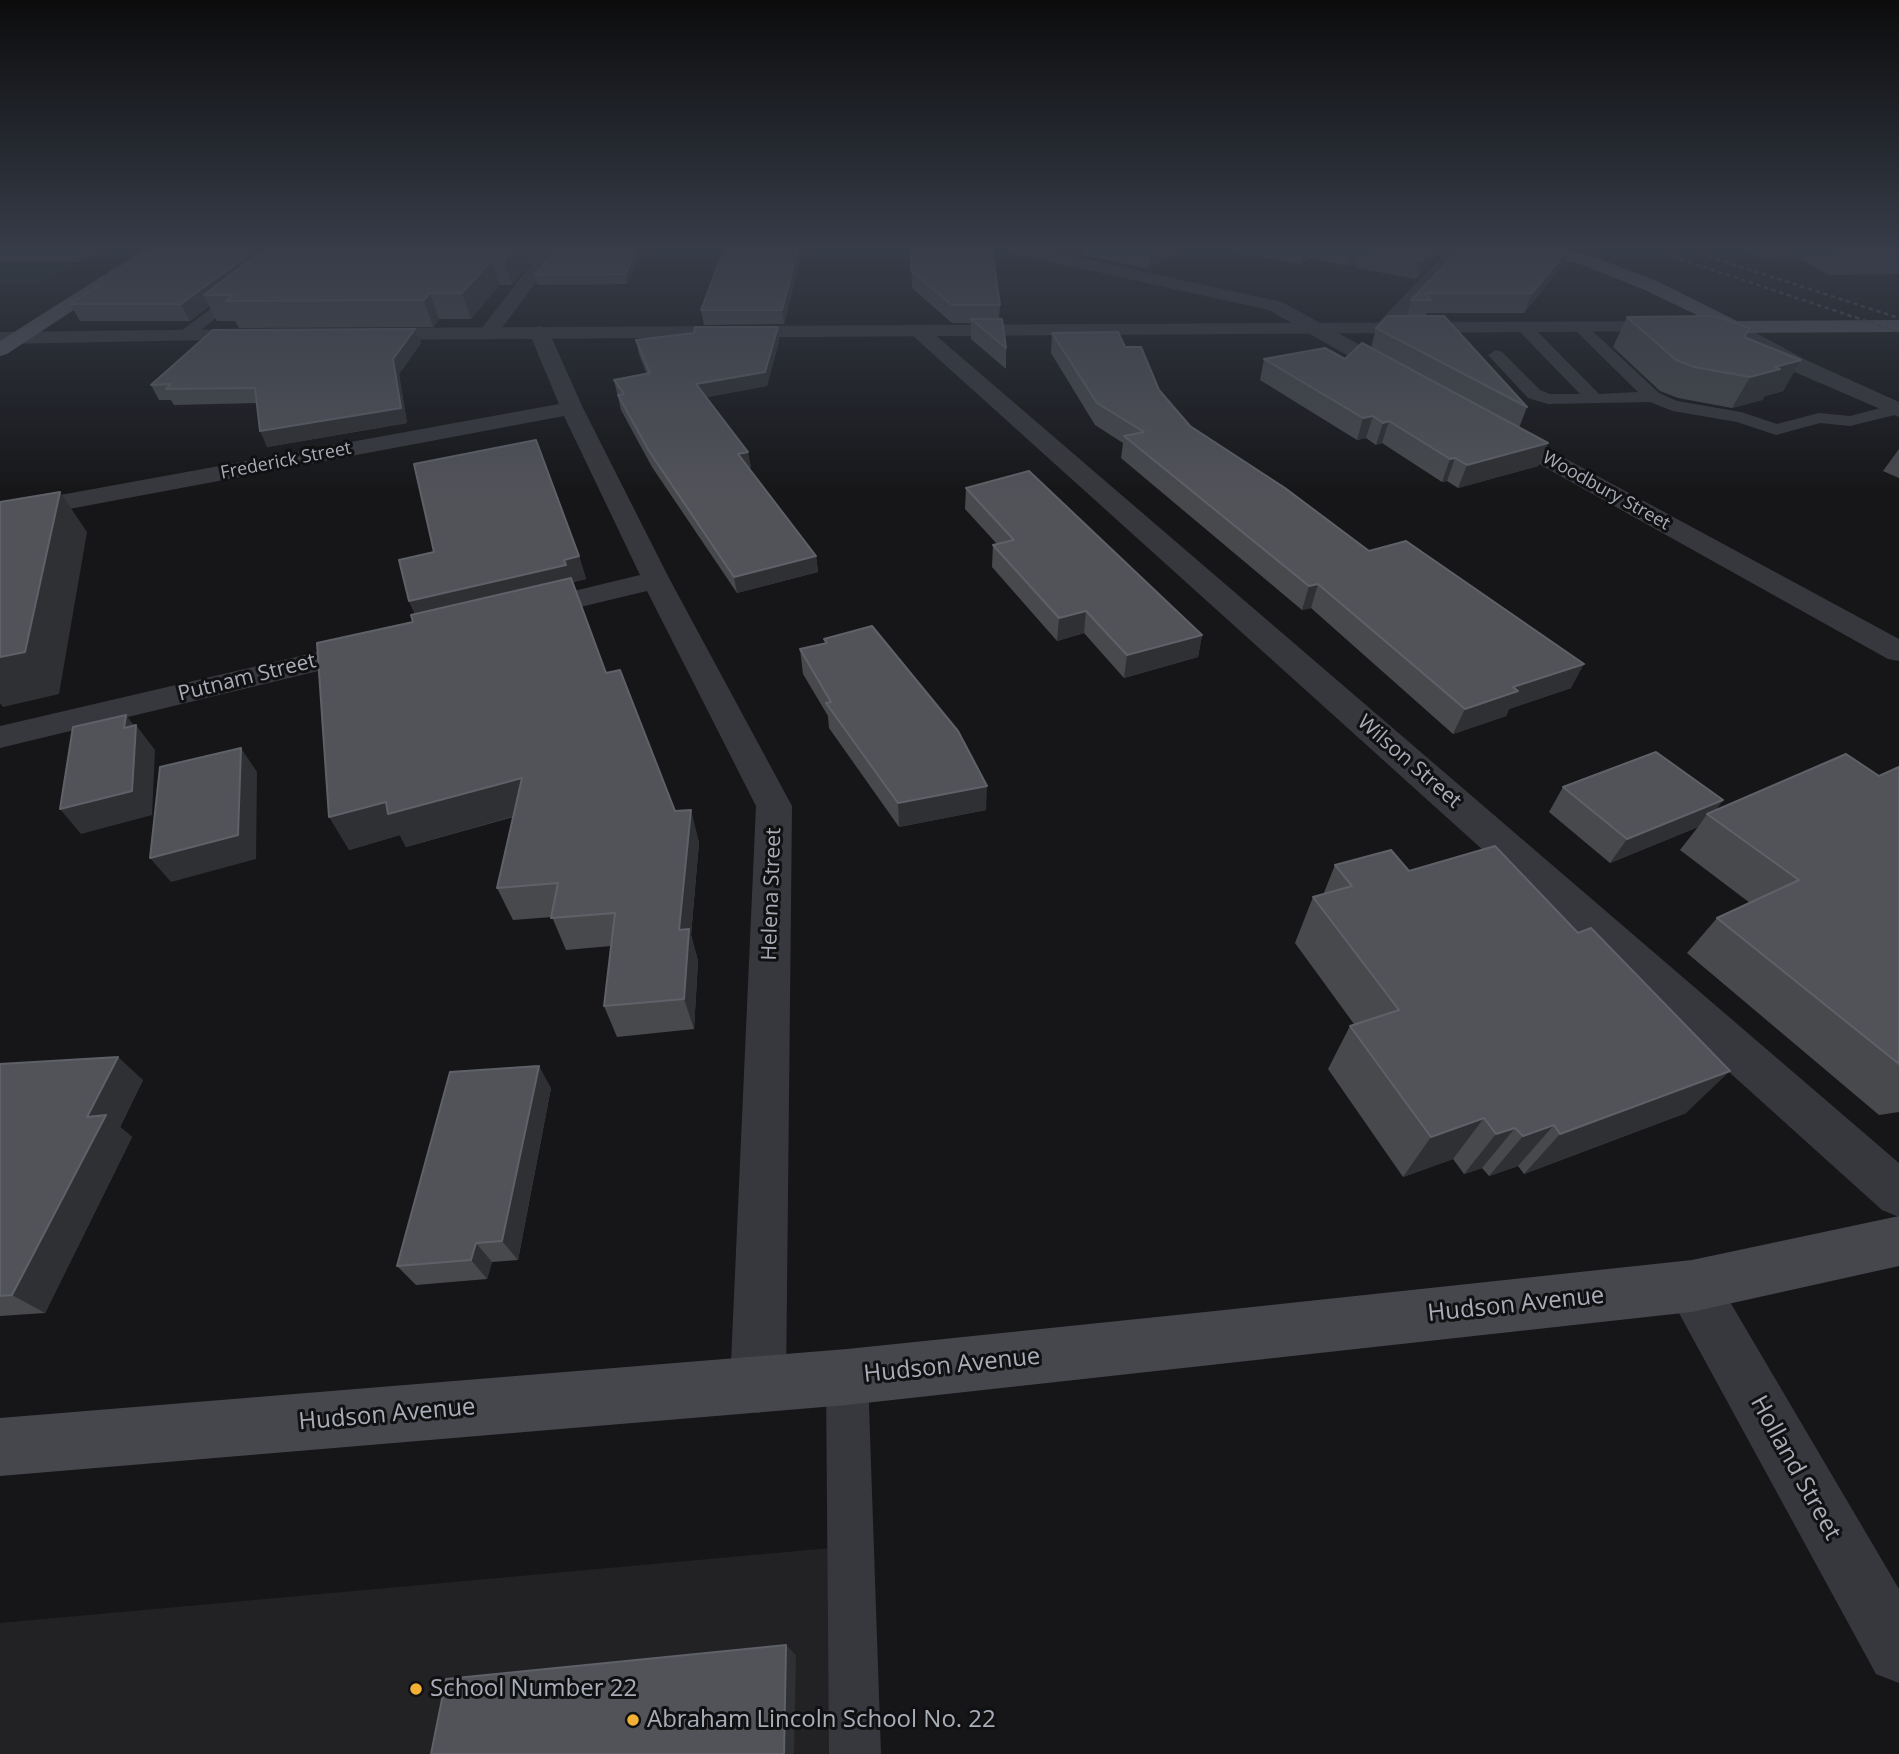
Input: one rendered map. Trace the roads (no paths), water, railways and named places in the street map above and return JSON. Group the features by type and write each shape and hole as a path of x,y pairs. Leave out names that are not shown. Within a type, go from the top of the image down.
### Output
{"main road":[{"path":"0,350 9,338"},
{"name":"Hudson Avenue","path":"0,1447 847,1377 1692,1286 1899,1241"}],"street":[{"name":"Wilson Street","path":"919,331 1899,1194"},
{"path":"346,334 948,331"},
{"path":"1317,331 1424,390"},
{"path":"1740,331 1798,365 1898,410"},
{"name":"Helena Street","path":"539,332 572,408 656,580 774,806 758,1385"},
{"path":"9,338 279,335"},
{"name":"Frederick Street","path":"0,514 572,408"},
{"name":"Woodbury Street","path":"1472,417 1899,652"},
{"path":"496,618 656,580"},
{"name":"Putnam Street","path":"0,737 402,641"},
{"name":"Holland Street","path":"1692,1286 1899,1651"}],"lane":[{"path":"184,336 190,331"},
{"path":"1528,331 1595,399"},
{"path":"1584,331 1653,397 1673,406 1741,417 1776,430 1819,418 1850,421 1898,410"},
{"path":"1496,355 1534,394 1548,399 1653,397"},
{"path":"847,1377 855,1754"}],"place":[{"name":"School Number 22","path":"416,1689"},
{"name":"Abraham Lincoln School No. 22","path":"633,1720"}]}
